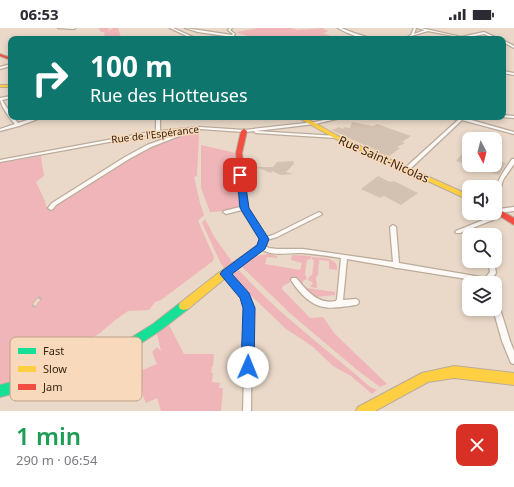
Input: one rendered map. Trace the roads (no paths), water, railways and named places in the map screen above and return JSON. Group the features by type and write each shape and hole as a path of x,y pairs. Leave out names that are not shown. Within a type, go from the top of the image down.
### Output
{"street":[{"path":"59,28 74,28"},
{"path":"171,28 189,36"},
{"path":"186,28 233,36"},
{"path":"232,28 229,30 234,34 233,36"},
{"path":"339,28 361,36"},
{"path":"410,36 415,28"},
{"path":"418,28 452,36"},
{"path":"410,36 434,28"},
{"path":"469,36 487,32 493,36"},
{"path":"0,99 8,112"},
{"path":"13,120 18,125"},
{"path":"0,130 30,120"},
{"path":"158,120 158,132"},
{"name":"Rue Saint-Nicolas","path":"305,120 336,137 462,195"},
{"name":"Rue de l'Espérance","path":"0,161 158,132 197,128 244,130 312,124 329,120"},
{"path":"407,169 460,120"},
{"path":"469,120 514,133"},
{"path":"51,208 54,204 127,158 149,146 197,128"},
{"path":"336,137 244,130 239,153 244,208 267,250 277,252 302,251 462,276"},
{"path":"501,180 514,160"},
{"path":"226,212 244,208"},
{"path":"502,210 514,209"},
{"path":"141,337 157,327 263,243 319,214"},
{"path":"502,214 514,222"},
{"path":"458,232 481,220"},
{"path":"394,227 396,266"},
{"path":"335,304 340,300 344,257"},
{"path":"228,272 245,296 249,308 247,411"},
{"path":"294,280 318,303 324,306 356,302"},
{"path":"499,316 506,341 514,360"},
{"path":"362,411 374,408 426,377 454,372 514,379"},
{"path":"0,391 10,388"}],"railway":[{"path":"34,305 39,299"}]}
